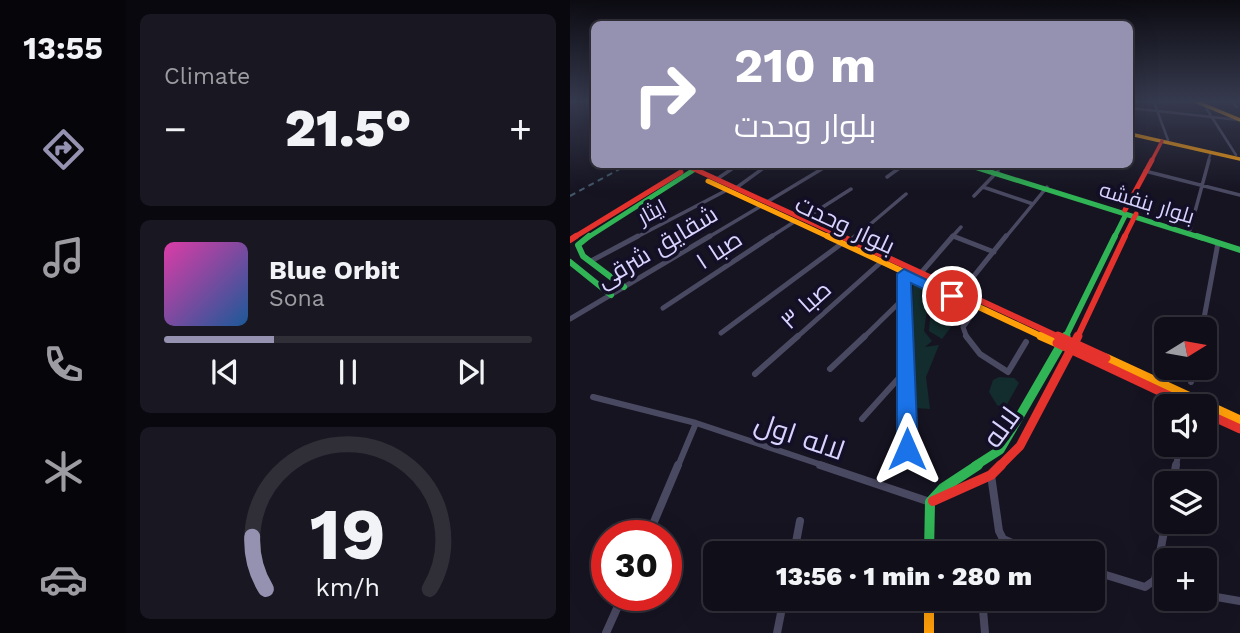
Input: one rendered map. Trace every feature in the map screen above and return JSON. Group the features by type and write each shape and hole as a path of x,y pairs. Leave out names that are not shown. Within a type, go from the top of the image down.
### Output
{"street":[{"path":"1163,132 1165,141"},
{"path":"1221,132 1238,157"},
{"path":"1133,134 1238,157"},
{"name":"لاله","path":"930,502 943,488 999,450 1063,342 1145,171 1165,141"},
{"path":"1190,230 1210,155"},
{"path":"717,179 733,168"},
{"name":"ایثار","path":"591,261 731,189 764,168"},
{"path":"764,204 823,168"},
{"path":"887,177 899,168"},
{"name":"بلوار بنفشه","path":"979,168 1240,248"},
{"name":"بلوار بنفشه","path":"985,168 996,173"},
{"path":"570,240 694,169"},
{"path":"624,287 578,250 581,241 694,169"},
{"name":"بلوار وحدت","path":"694,169 717,179 731,189"},
{"name":"بلوار وحدت","path":"694,169 731,189 804,219 834,238"},
{"path":"1145,171 1240,195"},
{"path":"974,196 996,173"},
{"path":"983,187 1033,204"},
{"path":"961,292 1046,188"},
{"path":"804,219 851,189"},
{"path":"720,333 845,243 906,194"},
{"name":"بلوار وحدت","path":"764,204 794,222 961,292 1063,342"},
{"name":"شقایق شرقی","path":"570,319 764,204"},
{"name":"لاله","path":"930,502 991,475 1020,446 1073,347 1135,216"},
{"name":"بلوار بنفشه","path":"1135,216 1190,230 1240,248"},
{"name":"صبا ۱","path":"663,308 794,222"},
{"path":"920,274 961,227"},
{"path":"952,236 994,252"},
{"name":"بلوار وحدت","path":"845,243 880,263 977,308 1063,342"},
{"path":"1204,317 1218,243"},
{"path":"570,261 611,295"},
{"name":"صبا ۳","path":"755,374 880,263"},
{"path":"570,273 578,269"},
{"path":"904,274 907,449"},
{"path":"830,369 906,296"},
{"path":"977,308 963,327 973,350 993,365 1008,372 1026,342"},
{"path":"1063,342 1170,394"},
{"path":"862,419 907,369"},
{"name":"لاله اول","path":"593,397 696,423 930,502"},
{"path":"1217,412 1240,420"},
{"path":"1217,418 1240,429"},
{"path":"655,520 696,423"},
{"path":"991,475 999,531 1003,539 1008,541"},
{"path":"929,541 930,502"},
{"path":"796,541 800,521"},
{"path":"1105,575 1145,587 1154,580"},
{"path":"1217,597 1240,601"},
{"path":"606,633 616,611"},
{"path":"777,633 781,611"},
{"path":"929,611 929,633"},
{"path":"983,611 985,633"}],"green space":[{"path":"913,281 922,285 921,295 927,310 924,331 932,341 925,347 939,345 926,377 930,409 914,408"},
{"path":"931,307 957,319 942,339 929,331"},
{"path":"999,377 1014,378 1019,383 1005,408 997,405 989,392 993,380"}],"railway":[{"path":"570,196 622,168"}],"traffic: fast":[{"path":"624,287 583,256 578,245 602,226 696,168"},
{"path":"978,168 1240,250"},
{"path":"929,541 930,502 943,488 1000,450 1064,340 1126,214"},
{"path":"570,262 611,295"}],"traffic: slow":[{"path":"1133,135 1240,159"},
{"path":"708,181 1057,343"},
{"path":"1106,358 1240,420"},
{"path":"929,611 929,633"}],"traffic: jam":[{"path":"1125,210 1162,141"},
{"path":"692,168 1106,358"},
{"path":"570,240 681,172"},
{"path":"933,501 991,475 1020,446 1074,344 1136,214"},
{"path":"1057,343 1165,394"},
{"path":"1217,418 1240,429"}],"route":[{"path":"907,449 904,274 952,296"}]}
